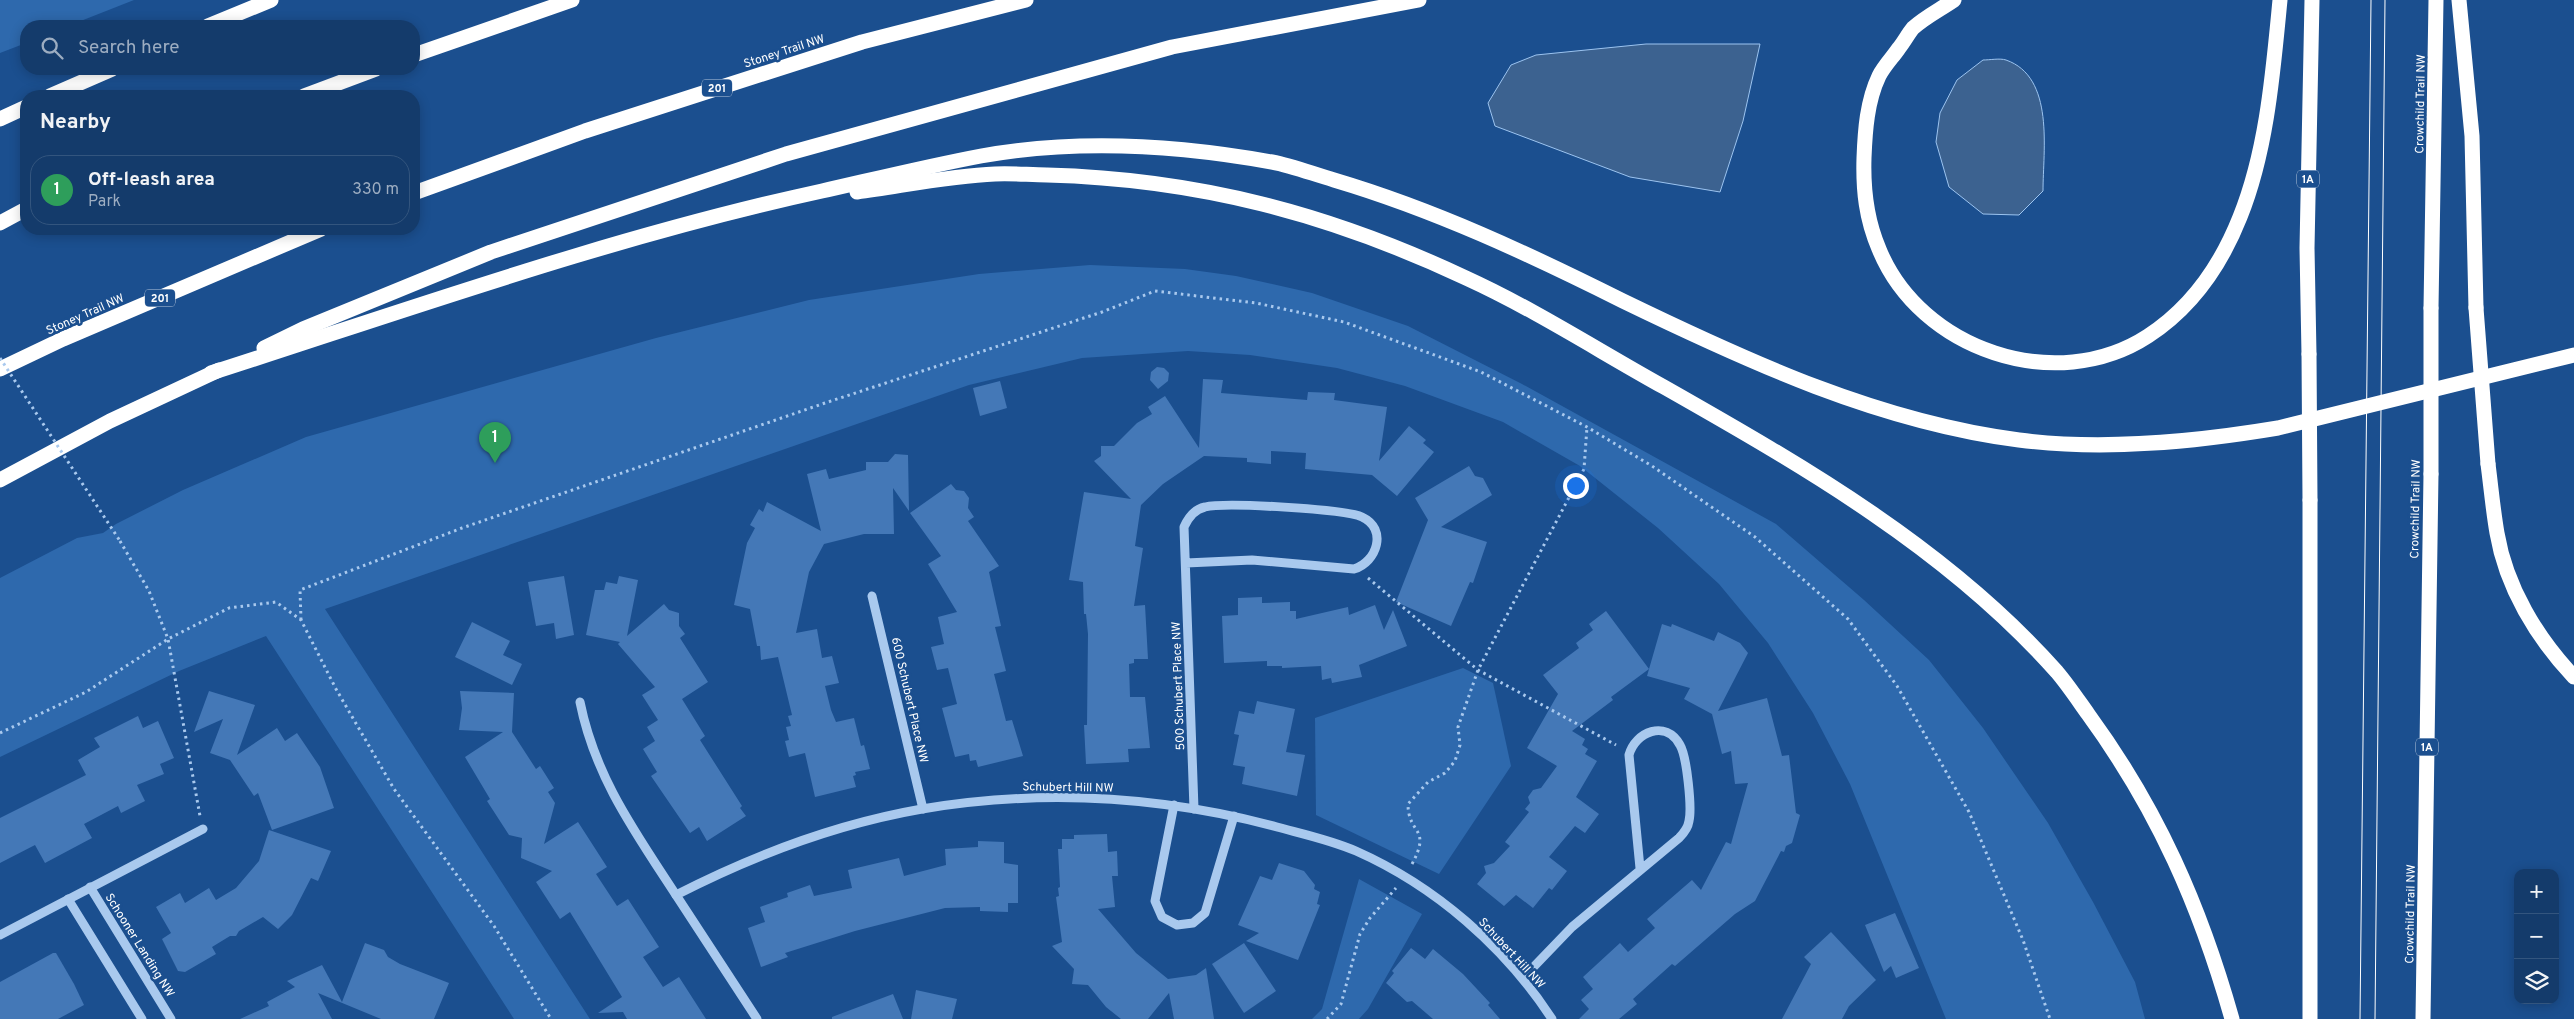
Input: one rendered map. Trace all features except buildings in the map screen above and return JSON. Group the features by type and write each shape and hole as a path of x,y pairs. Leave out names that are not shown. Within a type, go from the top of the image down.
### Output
{"highway":[{"path":"223,20 271,0"},
{"path":"420,53 572,0"},
{"name":"Stoney Trail NW","path":"420,191 585,131 852,45 1026,0"},
{"path":"0,480 110,421 303,329 491,252 786,154 1172,47 1419,0"},
{"path":"1954,0 1913,28 1879,76 1865,124 1863,192 1868,219 1879,251 1894,276 1929,317 1976,346 2006,357 2066,363 2093,359 2146,338 2167,322 2209,278 2240,218 2258,158 2280,0"},
{"name":"Crowchild Trail NW","path":"2423,1019 2436,0"},
{"path":"2459,0 2472,136 2476,308 2488,464 2497,535 2510,578 2531,621 2553,655 2574,677"},
{"name":"1A","path":"2310,1019 2310,500 2306,248 2312,2"},
{"path":"64,90 98,75"},
{"path":"320,90 360,75"},
{"path":"0,119 20,110"},
{"path":"211,373 598,249 744,208 983,156 1048,148 1111,147 1196,151 1277,163 1424,210 1502,242 1775,372 1829,392 1936,425 2020,440 2077,444 2143,443 2245,434 2278,428 2574,355"},
{"path":"744,208 993,174 1085,176 1162,183 1246,198 1314,216 1397,247 1471,280 1503,297 1738,429 1863,507 1938,560 2012,626 2059,675 2108,742 2162,830 2192,898 2218,969 2232,1019"},
{"path":"0,223 20,212"},
{"name":"Stoney Trail NW","path":"0,368 62,339 306,235"}],"street":[{"name":"500 Schubert Place NW","path":"1194,808 1184,527 1194,512 1211,506 1273,507 1361,516 1368,521 1377,536 1377,546 1369,562 1362,566"},
{"path":"1186,564 1252,560 1354,568 1362,566"},
{"name":"600 Schubert Place NW","path":"872,596 923,809"},
{"path":"580,702 591,746 602,776 616,803 757,1019"},
{"path":"1523,978 1572,927 1640,868 1679,838 1687,829 1690,820 1683,752 1674,737 1666,732 1648,732 1635,740 1629,755 1640,868"},
{"name":"Schubert Hill NW","path":"676,895 752,858 816,835 923,809 1004,799 1062,797 1174,805 1234,816 1355,851 1405,877 1450,908 1481,934 1523,978 1552,1019"},
{"path":"1174,805 1155,901 1162,917 1177,925 1193,923 1205,913 1234,816"},
{"path":"0,935 203,829"},
{"name":"Schooner Landing NW","path":"90,887 168,1018"},
{"path":"68,899 142,1019"}],"path":[{"path":"0,358 120,541 149,591 168,639 203,829"},
{"path":"1327,1019 1341,1004 1349,981 1360,934 1370,918 1405,877 1421,848 1419,832 1408,817 1408,804 1422,787 1445,773 1455,761 1460,745 1458,727 1478,670 1584,469 1587,427"},
{"path":"1362,566 1371,582 1478,670 1621,748 1629,755"},
{"path":"0,733 86,692 168,639 229,608 276,602 300,620 336,689 394,789 494,926 551,1019"}],"shaded area":[{"path":"0,0 134,0 83,20 20,20 20,45 0,53"},
{"path":"1646,44 1760,44 1743,121 1720,192 1630,177 1495,126 1488,103 1511,65 1536,55"},
{"path":"2004,59 2022,69 2032,82 2039,98 2043,116 2044,136 2043,191 2019,215 1983,214 1949,187 1936,142 1940,113 1957,80 1983,60"},
{"path":"1090,265 1185,269 1236,276 1312,293 1408,326 1522,384 1776,524 1864,600 1929,660 1983,728 2048,823 2093,902 2135,982 2145,1019 1946,1019 1850,784 1813,713 1768,643 1719,584 1658,528 1580,466 1503,422 1405,386 1337,368 1250,355 1188,351 1082,358 969,385 325,609 590,1019 514,1019 266,636 179,671 0,757 0,578 77,538 103,533 116,524 183,490 306,437 656,338 809,300 979,274"},
{"path":"1463,668 1493,683 1511,766 1439,874 1316,815 1315,718"},
{"path":"1359,879 1422,914 1368,1009 1359,1019 1312,1019 1322,1009"}],"tram line":[{"path":"2360,1019 2371,0"},
{"path":"2375,1019 2385,0"}],"place":[{"name":"Off-leash area","path":"495,463"}]}
